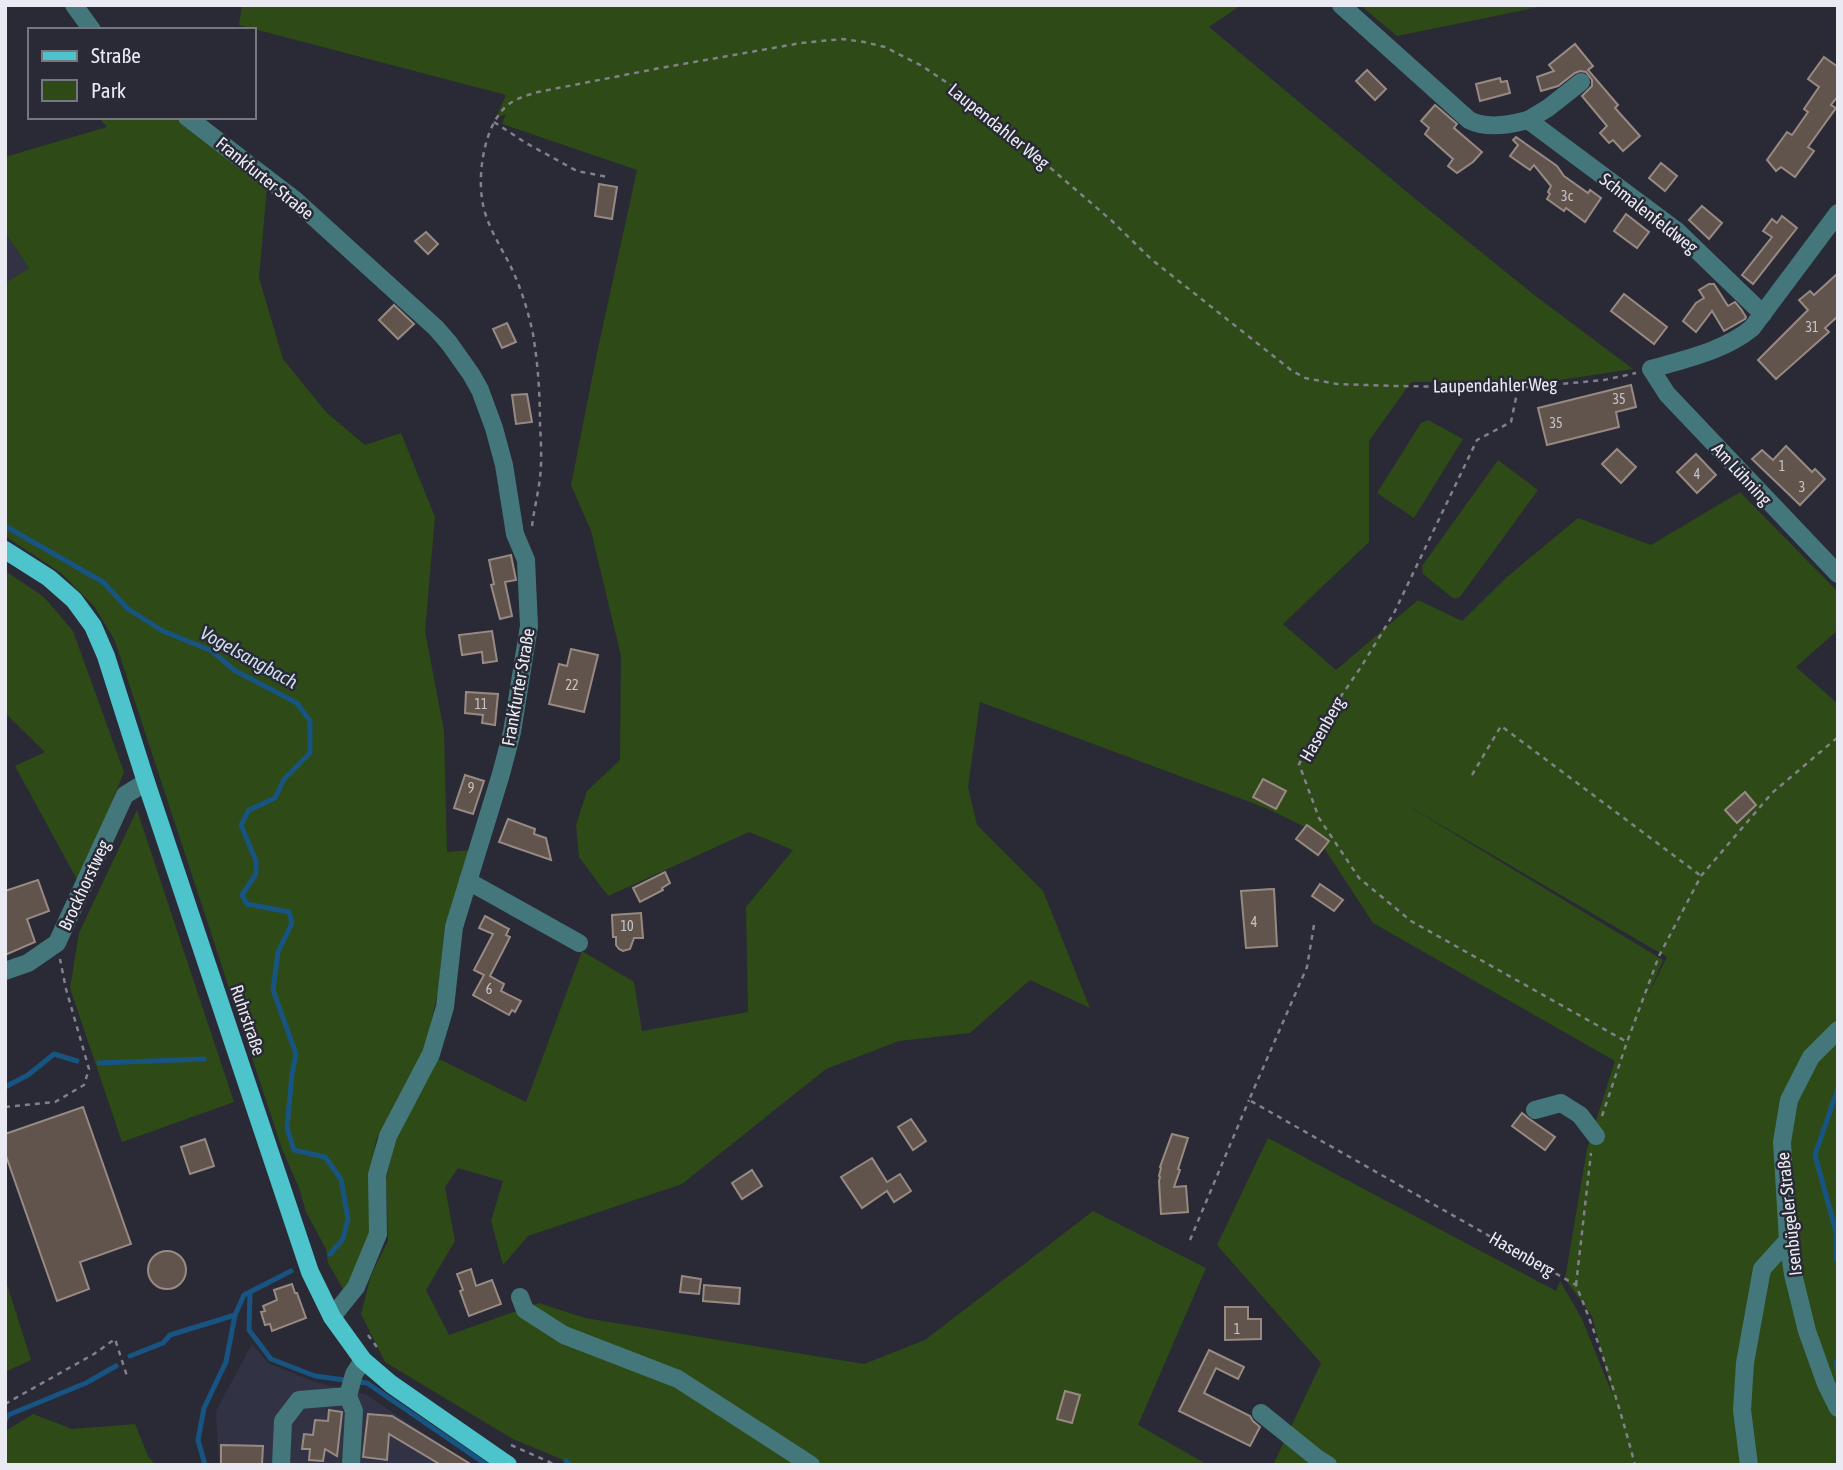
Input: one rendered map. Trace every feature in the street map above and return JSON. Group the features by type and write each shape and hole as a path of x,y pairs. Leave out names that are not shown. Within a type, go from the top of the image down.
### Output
{"main road":[{"name":"Ruhrstraße","path":"5,550 50,578 74,600 93,626 106,656 310,1272 359,1367 391,1384 508,1465"}],"street":[{"path":"74,5 91,28"},
{"path":"1341,5 1474,123 1507,126 1528,120 1581,82"},
{"name":"Frankfurter Straße","path":"190,119 295,200 436,328 449,343 480,390 504,466 516,534 526,560 529,626 512,732 454,927 445,1007 431,1054 388,1136 377,1175 378,1234 356,1287 332,1317"},
{"name":"Schmalenfeldweg","path":"1528,120 1677,231 1763,314"},
{"path":"1651,369 1694,357 1739,339 1763,314 1838,213"},
{"name":"Am Lühning","path":"1651,369 1667,394 1838,574"},
{"name":"Brockhorstweg","path":"5,971 28,963 57,943 125,796 146,782"},
{"path":"468,881 579,943"},
{"name":"Isenbügeler Straße","path":"1838,1030 1811,1058 1789,1100 1782,1142 1788,1240 1794,1274 1807,1331 1826,1384 1838,1408"},
{"path":"1535,1110 1561,1103 1580,1115 1596,1136"},
{"path":"1749,1465 1742,1410 1745,1363 1762,1269 1788,1240"},
{"path":"520,1297 524,1310 565,1335 678,1379 811,1465"},
{"path":"351,1465 354,1411 348,1396 359,1367"},
{"path":"281,1465 283,1421 299,1400 348,1396"},
{"path":"1261,1413 1328,1465"}],"path":[{"name":"Laupendahler Weg","path":"526,560 540,478 540,387 532,330 523,298 483,206 483,155 494,122 509,104 538,92 800,43 843,39 864,42 885,47 922,66 967,96 1112,221 1170,275 1291,370 1305,378 1337,383 1396,386 1518,387 1604,380 1651,369"},
{"path":"494,122 577,171 608,177"},
{"name":"Hasenberg","path":"1518,387 1511,422 1477,440 1394,613 1299,764 1319,818 1359,878 1411,920 1627,1042"},
{"path":"1472,775 1502,726 1701,876"},
{"name":"Hasenberg","path":"1635,1465 1617,1398 1576,1285 1591,1149 1659,956 1701,876 1772,793 1838,737"},
{"path":"1189,1240 1307,967 1314,925"},
{"path":"5,1107 55,1102 84,1085 89,1069 66,989 57,943"},
{"name":"Hasenberg","path":"1249,1100 1576,1285"},
{"path":"365,1332 380,1351"},
{"path":"6,1405 115,1339 127,1376"},
{"path":"509,1444 556,1465"}],"shaded area":[{"path":"5,232 29,268 5,283"},
{"path":"252,1344 268,1363 315,1382 365,1394 472,1465 219,1465 216,1411"}],"green space":[{"path":"242,5 1241,5 1209,27 1533,294 1633,369 1560,380 1411,382 1369,441 1369,542 1283,624 1336,670 1418,600 1462,621 1507,577 1578,518 1651,545 1740,492 1838,592 1838,630 1796,667 1838,704 1838,1465 1273,1465 1321,1363 1217,1245 1268,1138 1556,1291 1560,1281 1582,1319 1613,1396 1592,1316 1565,1279 1587,1149 1615,1061 1373,923 1313,831 1266,808 980,702 968,787 977,825 1043,891 1090,1008 1030,980 970,1033 899,1041 826,1069 682,1184 528,1236 503,1265 491,1221 503,1181 458,1168 445,1187 455,1241 426,1290 449,1335 539,1303 585,1318 864,1364 925,1340 1093,1211 1206,1268 1138,1425 1208,1465 567,1465 561,1459 513,1439 385,1362 361,1314 371,1275 388,1241 386,1179 394,1144 437,1058 526,1102 582,951 634,982 642,1031 748,1012 746,907 793,850 749,832 608,896 579,857 576,825 587,791 620,760 621,656 591,531 571,485 637,170 502,124 506,114 496,118 506,95 239,25","holes":["1400,801 1667,957 1647,997 1663,960"]},
{"path":"1360,5 1549,5 1397,36"},
{"path":"100,119 181,119 267,187 259,278 283,359 326,412 365,445 401,433 435,517 425,631 444,731 447,852 471,850 445,926 438,991 426,1046 376,1140 370,1178 370,1233 346,1294 328,1263 326,1249 306,1212 282,1149 115,641 94,606 61,573 5,536 5,283 29,268 5,232 5,157 107,127"},
{"path":"1428,420 1463,439 1414,518 1377,493 1421,423"},
{"path":"1498,460 1538,490 1460,597 1454,599 1423,574 1422,566"},
{"path":"5,571 44,597 73,631 124,772 79,883 15,766 45,752 5,713"},
{"path":"137,810 234,1102 122,1142 70,988 79,933"},
{"path":"5,1278 31,1360 5,1372"},
{"path":"33,1414 72,1429 135,1424 148,1456 155,1465 5,1465 5,1429"}],"building":[{"path":"1575,44 1593,66 1588,70 1618,105 1615,108 1640,136 1623,151 1613,140 1609,143 1600,133 1607,126 1582,96 1592,86 1592,80 1586,72 1575,73 1558,86 1541,91 1537,77 1554,71 1549,65"},
{"path":"1824,57 1838,67 1838,96 1831,105 1836,108 1808,147 1814,151 1795,177 1781,167 1776,171 1767,160 1787,132 1792,135 1808,112 1804,109 1819,87 1808,79"},
{"path":"1367,70 1386,89 1375,100 1356,81"},
{"path":"1500,78 1501,82 1507,81 1510,93 1480,101 1476,84"},
{"path":"1435,105 1457,124 1454,128 1482,152 1457,173 1448,166 1453,159 1425,134 1429,128 1421,121"},
{"path":"1516,137 1557,166 1564,176 1588,193 1590,190 1601,198 1585,222 1566,208 1564,211 1547,199 1551,186 1534,165 1530,170 1510,156 1518,145 1513,140"},
{"path":"1661,163 1677,176 1665,191 1649,178"},
{"path":"599,184 617,187 612,219 595,216"},
{"path":"1702,206 1722,223 1709,239 1689,220"},
{"path":"1626,214 1649,232 1637,248 1614,231"},
{"path":"1782,216 1797,228 1753,284 1742,275 1772,237 1763,231 1772,219 1777,223"},
{"path":"426,232 438,244 428,254 415,241"},
{"path":"1838,273 1838,316 1825,328 1829,332 1776,379 1758,360 1808,310 1799,300 1810,291 1814,295"},
{"path":"1714,284 1728,306 1735,302 1745,319 1724,331 1712,311 1696,332 1683,321 1696,303 1704,298 1699,290"},
{"path":"1624,294 1667,327 1654,344 1611,311"},
{"path":"394,305 414,324 398,339 379,320"},
{"path":"507,323 516,342 502,348 493,329"},
{"path":"1631,385 1636,407 1616,412 1619,427 1547,445 1538,408"},
{"path":"527,394 532,422 516,424 512,395"},
{"path":"1786,446 1812,472 1815,469 1825,479 1800,505 1752,459 1762,450 1773,460"},
{"path":"1617,449 1636,467 1621,483 1602,464"},
{"path":"1696,454 1716,475 1697,493 1677,472"},
{"path":"511,555 516,580 505,582 512,616 500,619 491,585 494,584 489,560"},
{"path":"492,631 497,661 483,663 482,652 462,655 459,635"},
{"path":"571,649 598,655 584,712 549,704 559,664 567,666"},
{"path":"466,692 498,694 495,725 482,723 483,715 465,713"},
{"path":"465,775 484,781 473,814 454,808"},
{"path":"1263,779 1286,791 1276,809 1253,797"},
{"path":"1745,792 1756,805 1737,823 1725,810"},
{"path":"508,819 535,829 534,834 546,838 551,860 499,842"},
{"path":"1307,825 1329,841 1318,855 1296,839"},
{"path":"665,872 670,883 662,888 663,890 640,902 633,888"},
{"path":"38,880 49,911 27,919 35,942 5,955 5,891"},
{"path":"1320,884 1343,900 1334,911 1312,896"},
{"path":"1274,889 1277,946 1246,948 1241,891"},
{"path":"641,913 643,938 634,938 630,949 619,949 616,937 613,937 612,915"},
{"path":"485,916 509,929 506,935 510,937 490,976 504,984 501,991 521,1001 515,1012 512,1010 509,1015 473,995 484,975 474,970 493,934 479,928"},
{"path":"83,1107 131,1244 80,1262 89,1289 57,1301 5,1153 5,1134"},
{"path":"1522,1113 1555,1137 1545,1150 1512,1126"},
{"path":"911,1119 926,1141 913,1150 898,1127"},
{"path":"1172,1134 1188,1138 1174,1187 1186,1186 1188,1212 1161,1214 1160,1167"},
{"path":"205,1139 214,1166 190,1174 181,1147"},
{"path":"872,1158 887,1182 900,1174 911,1191 894,1202 887,1191 862,1208 841,1177"},
{"path":"752,1170 762,1186 742,1199 732,1183"},
{"path":"167,1251 180,1257 186,1270 180,1283 167,1289 154,1283 148,1270 154,1257"},
{"path":"471,1269 476,1286 492,1280 501,1304 469,1316 457,1274"},
{"path":"682,1276 701,1279 699,1294 680,1292"},
{"path":"292,1284 306,1318 272,1331 270,1324 265,1325 261,1312 265,1311 263,1306 277,1300 274,1290"},
{"path":"704,1285 740,1288 739,1304 703,1301"},
{"path":"1225,1307 1248,1307 1248,1319 1261,1319 1261,1339 1225,1340"},
{"path":"1209,1350 1244,1367 1238,1379 1216,1368 1204,1393 1250,1416 1260,1427 1250,1446 1179,1411"},
{"path":"1065,1391 1080,1395 1072,1423 1057,1419"},
{"path":"329,1410 342,1412 337,1456 325,1449 323,1461 309,1460 310,1449 302,1449 304,1434 313,1435 315,1420 328,1421"},
{"path":"368,1414 392,1416 472,1465 441,1465 389,1434 387,1460 363,1457"},
{"path":"221,1445 263,1446 262,1464 221,1465"}],"waterway":[{"name":"Vogelsangbach","path":"5,526 103,582 128,609 163,631 212,651 234,670 297,703 310,721 310,753 284,779 275,798 249,810 241,825 256,861 256,874 242,895 247,904 289,912 292,923 278,952 273,990 296,1054 287,1128 294,1150 325,1157 341,1179 348,1219 343,1239 330,1254"},
{"path":"5,1087 28,1075 54,1054 77,1061"},
{"path":"99,1063 204,1059"},
{"path":"1838,1088 1815,1155 1836,1232 1838,1262"},
{"name":"Vogelsangbach","path":"205,1465 198,1440 204,1408 226,1362 235,1315 244,1295 291,1271"},
{"path":"250,1292 249,1330 271,1359 315,1376 367,1383 487,1465"},
{"path":"130,1356 163,1343 170,1335 235,1315"},
{"path":"1838,1360 1838,1375"},
{"path":"5,1421 8,1415 86,1383 116,1366"},
{"path":"566,1461 570,1465"}]}
